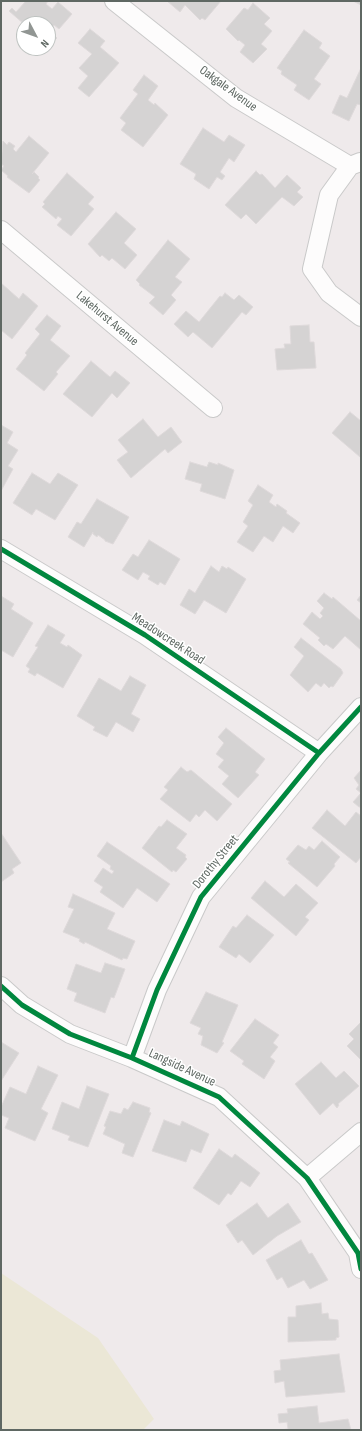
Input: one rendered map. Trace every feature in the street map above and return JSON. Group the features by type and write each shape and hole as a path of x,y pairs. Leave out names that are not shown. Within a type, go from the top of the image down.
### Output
{"street":[{"name":"Oakgale Avenue","path":"114,1 236,98 356,164"},
{"path":"356,164 329,194 312,270 329,293 361,317"},
{"name":"Lakehurst Avenue","path":"1,230 213,408"},
{"name":"Meadowcreek Road","path":"1,549 145,635 319,753"},
{"name":"Dorothy Street","path":"132,1058 157,990 201,897 319,753 361,706"},
{"name":"Langside Avenue","path":"1,986 22,1005 70,1034 132,1058 219,1098 307,1178 358,1254 361,1269"},
{"path":"307,1178 361,1132"}],"shaded area":[{"path":"1,1273 98,1338 154,1419 143,1430 1,1430"}],"building":[{"path":"26,1 48,1 46,4 52,9 58,2 72,14 59,29 56,27 56,16 16,17 9,11 12,8 16,12"},
{"path":"167,1 221,1 205,20 202,18 200,20 185,5 180,12"},
{"path":"353,1 361,1 361,5"},
{"path":"253,3 270,18 264,24 272,31 261,44 267,49 253,63 240,52 245,45 239,40 238,41 226,29 244,8 248,10"},
{"path":"90,29 105,41 100,47 119,63 89,97 78,88 88,76 79,68 92,54 78,43"},
{"path":"304,30 322,43 319,48 330,56 314,79 321,84 309,100 294,90 297,85 281,74 282,71 277,68"},
{"path":"361,68 361,105 357,104 349,121 332,113 340,95 347,98"},
{"path":"144,75 158,86 148,100 154,105 155,103 168,115 143,147 121,130 126,123 120,118 138,94 133,90"},
{"path":"203,128 224,142 229,135 245,145 234,162 229,158 220,172 225,176 222,180 217,177 209,189 194,179 196,174 180,164"},
{"path":"29,136 49,153 32,174 34,172 40,180 29,193 7,177 8,176 1,170 4,166 1,164 3,141 7,145 9,142 15,146 13,149 16,152"},
{"path":"256,171 260,175 262,174 275,188 287,175 301,188 297,192 303,197 294,206 282,197 256,224 246,214 241,219 225,205"},
{"path":"67,173 94,197 88,204 94,209 71,236 57,225 62,219 58,216 56,219 42,207 45,204 43,202"},
{"path":"116,212 136,229 124,243 137,255 125,269 112,258 109,261 102,255 100,257 88,244"},
{"path":"168,240 190,259 175,277 182,282 171,295 176,300 163,315 149,303 155,297 139,285 140,284 136,280"},
{"path":"1,283 19,299 23,293 38,306 12,339 1,330"},
{"path":"225,293 234,300 239,295 253,307 246,315 242,312 212,348 193,332 188,337 174,324 186,311 199,322 220,296 222,297"},
{"path":"47,315 61,326 50,340 70,356 56,372 58,374 44,391 16,369 27,355 25,353 40,334 35,329"},
{"path":"309,325 310,342 314,342 316,368 277,370 275,349 285,348 284,344 291,344 290,326"},
{"path":"91,361 110,377 115,371 130,383 117,398 112,393 92,417 63,394"},
{"path":"350,412 361,421 360,457 332,433"},
{"path":"143,419 158,437 171,427 182,442 168,453 165,449 131,478 117,460 128,452 118,440"},
{"path":"1,425 13,432 7,443 18,450 8,466 13,469 1,491"},
{"path":"190,462 207,467 209,462 218,465 218,463 234,470 225,499 200,491 202,484 185,479"},
{"path":"32,473 50,484 58,473 78,485 55,520 36,509 32,515 13,503"},
{"path":"258,485 273,495 269,502 276,507 277,504 287,511 286,513 300,523 293,533 283,526 273,542 264,536 253,552 237,542 248,526 243,522 253,505 248,501"},
{"path":"97,499 129,517 113,544 105,541 98,535 97,537 93,534 93,532 84,547 68,537 77,522 81,524"},
{"path":"149,540 180,559 165,585 160,582 158,585 148,579 150,576 143,572 138,580 122,570 133,554 138,557"},
{"path":"211,566 219,572 222,566 227,569 228,567 246,579 226,613 204,600 195,614 180,605 189,589 195,593"},
{"path":"324,593 332,599 333,597 361,621 361,650 345,636 333,649 326,644 324,646 318,640 320,638 303,624 312,612 320,619 323,616 320,613 324,608 317,601"},
{"path":"361,595 361,603 357,600"},
{"path":"1,596 14,604 11,609 33,623 13,657 1,650"},
{"path":"48,625 65,635 60,643 67,647 68,645 82,655 63,688 37,673 35,676 28,672 30,669 26,666 38,647 35,646"},
{"path":"301,638 341,669 343,673 333,687 331,686 329,688 324,683 321,687 316,683 308,692 290,675 304,656 294,647"},
{"path":"130,676 146,685 131,714 140,719 133,732 116,722 107,737 93,730 95,727 77,716 99,678 121,691"},
{"path":"226,728 265,759 255,772 259,775 238,798 222,784 229,776 218,767 224,760 216,754 224,743 218,737"},
{"path":"181,767 187,772 191,770 232,804 217,821 205,810 199,817 196,814 190,822 160,799 168,790 164,787"},
{"path":"361,770 361,793 356,789 359,785 354,778"},
{"path":"361,793 361,807 359,807 353,802"},
{"path":"327,810 345,826 356,812 361,816 361,857 356,863 312,828"},
{"path":"167,820 187,834 176,848 186,855 185,857 187,859 176,872 173,870 172,872 142,848 159,826 161,827"},
{"path":"1,833 21,863 12,869 14,873 1,882"},
{"path":"322,841 340,857 334,864 335,866 317,887 288,863 290,862 286,859 298,845 306,850 309,846 314,850"},
{"path":"107,842 170,884 157,902 137,888 123,908 100,892 103,887 94,881 103,868 112,874 114,871 110,869 111,866 97,856"},
{"path":"265,881 284,897 296,884 318,903 305,917 309,920 296,936 251,898"},
{"path":"73,894 115,913 107,929 135,941 127,959 123,958 122,960 85,942 84,944 79,941 80,939 63,932 74,909 68,907"},
{"path":"247,915 274,935 250,963 239,954 236,958 219,947 233,926 236,928"},
{"path":"105,963 125,969 114,998 111,997 105,1013 74,1001 77,993 67,989 76,964 101,973"},
{"path":"206,992 238,1005 222,1042 224,1043 217,1053 201,1045 203,1036 198,1034 201,1028 190,1023"},
{"path":"255,1019 279,1035 273,1043 278,1047 270,1057 275,1061 264,1079 242,1064 244,1061 230,1051"},
{"path":"361,1022 361,1060 347,1046 354,1039 349,1034"},
{"path":"1,1042 19,1053 1,1081"},
{"path":"321,1062 336,1078 344,1071 359,1086 338,1104 339,1105 337,1108 333,1103 320,1115 295,1084"},
{"path":"38,1066 58,1075 41,1109 48,1113 35,1141 5,1128 9,1118 1,1115 1,1107 10,1087 26,1094"},
{"path":"87,1086 109,1094 88,1147 68,1140 70,1136 52,1129 62,1102 79,1109"},
{"path":"133,1102 150,1108 149,1112 151,1113 133,1157 122,1153 125,1144 103,1134 106,1127 104,1126 110,1111 121,1114 124,1108 128,1110"},
{"path":"164,1120 180,1126 182,1121 209,1134 201,1153 191,1149 186,1162 152,1151"},
{"path":"219,1149 232,1158 235,1154 260,1173 250,1187 241,1181 231,1195 228,1193 219,1205 193,1188"},
{"path":"257,1203 268,1218 288,1203 301,1222 277,1236 253,1255 242,1240 238,1243 226,1225"},
{"path":"301,1240 309,1254 312,1253 328,1280 310,1289 304,1280 288,1288 282,1277 277,1280 266,1260"},
{"path":"321,1303 322,1314 328,1313 329,1319 338,1320 339,1337 336,1338 336,1340 288,1342 288,1317 296,1317 296,1306"},
{"path":"339,1354 345,1392 286,1397 284,1381 275,1383 274,1371 281,1370 280,1360"},
{"path":"317,1406 319,1423 348,1419 351,1430 280,1430 288,1429 287,1422 279,1423 278,1414 288,1413 287,1409"}],"cycle path":[{"path":"1,549 145,635 319,753"},
{"path":"132,1058 157,990 201,897 319,753 361,707"},
{"path":"1,986 22,1005 70,1034 132,1058 219,1097 307,1178 358,1253 361,1269"}]}
